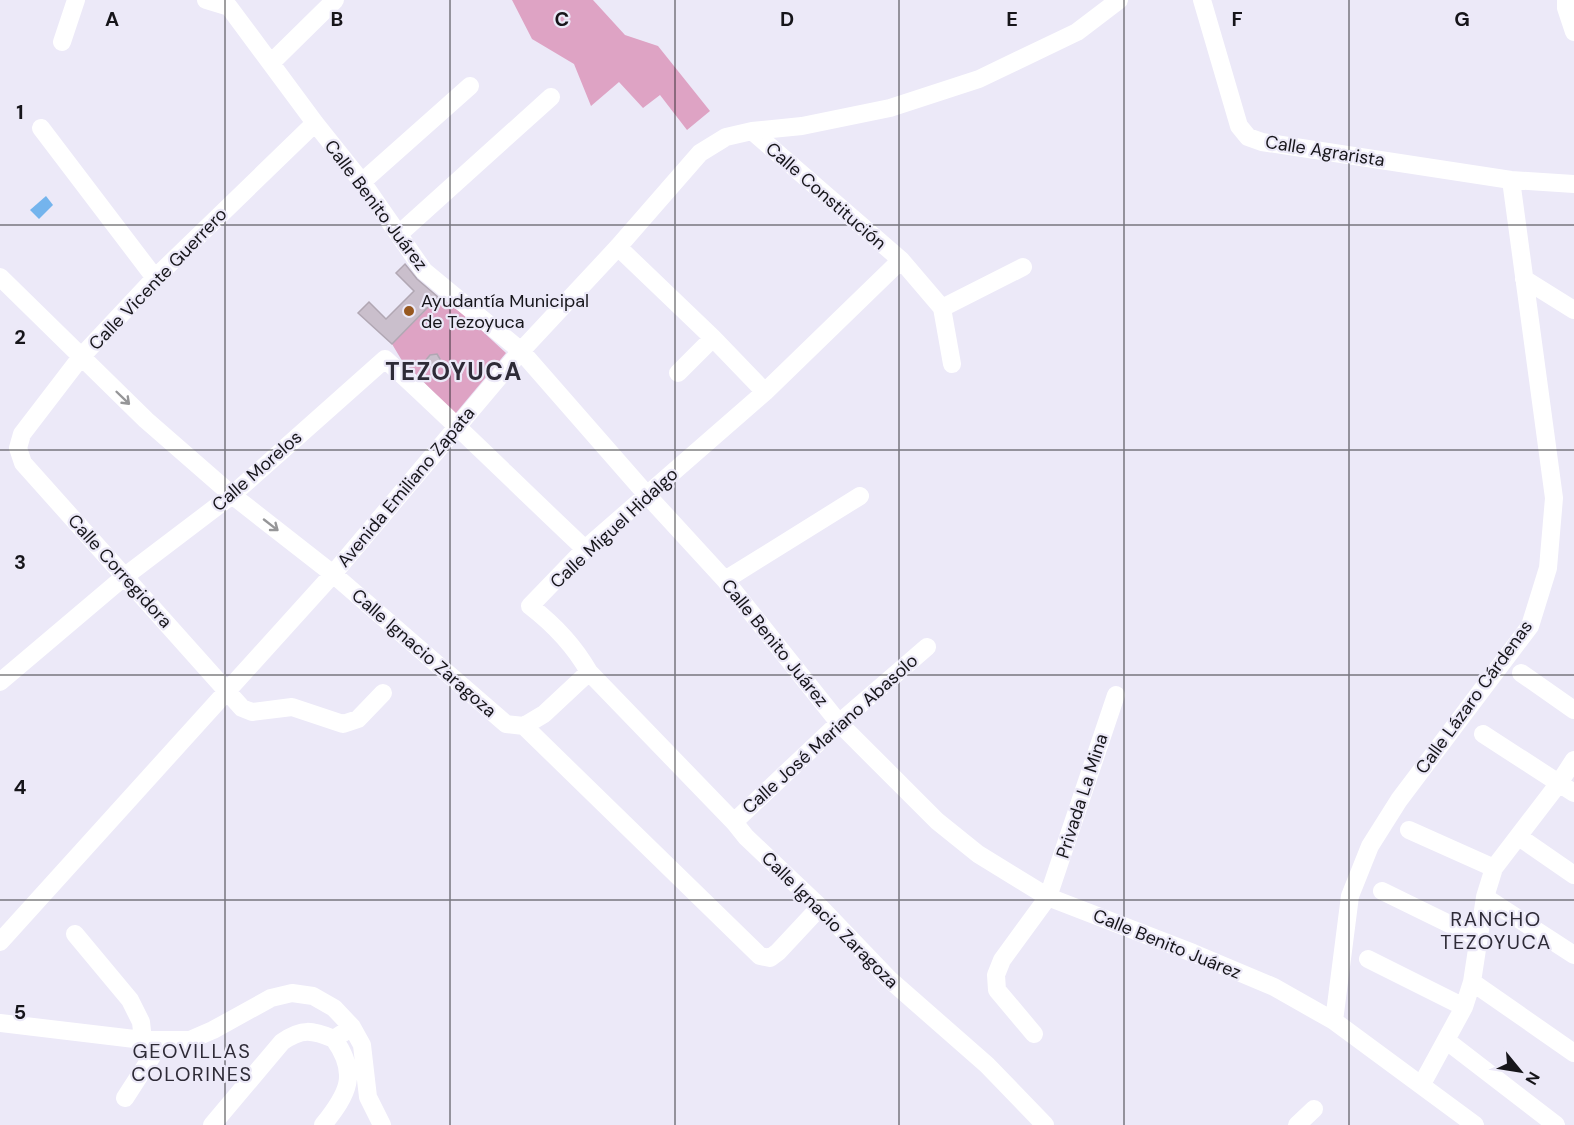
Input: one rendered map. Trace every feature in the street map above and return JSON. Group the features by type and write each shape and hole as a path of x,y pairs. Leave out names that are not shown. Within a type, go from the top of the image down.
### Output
{"street":[{"path":"62,42 76,0"},
{"name":"Calle Benito Juárez","path":"206,0 229,7 362,182 424,271 521,351 725,580 839,723 937,821 978,854 1048,897 1274,987 1334,1021 1475,1125"},
{"path":"271,63 335,0"},
{"name":"Avenida Emiliano Zapata","path":"0,942 333,574 521,351 618,247 700,153 726,137 752,131 802,126 890,108 979,79 1077,32 1119,0"},
{"name":"Calle Agrarista","path":"1202,0 1239,126 1248,137 1262,142 1511,180 1574,184"},
{"path":"1566,0 1566,8 1574,32"},
{"path":"362,182 470,86"},
{"path":"399,234 550,97"},
{"name":"Calle Vicente Guerrero","path":"18,448 22,434 81,357 154,278 315,123"},
{"path":"41,128 154,278"},
{"name":"Calle Constitución","path":"752,131 901,260 942,308"},
{"name":"Calle Lázaro Cárdenas","path":"1334,1021 1350,896 1370,846 1399,800 1530,626 1548,568 1554,498 1511,180"},
{"path":"618,247 713,338 765,392"},
{"name":"Calle Miguel Hidalgo","path":"589,672 582,660 550,624 530,606 585,549 765,392 901,260"},
{"path":"952,364 942,308 1023,267"},
{"name":"Calle Ignacio Zaragoza","path":"0,277 146,420 232,495 333,574 506,724 524,726"},
{"path":"1524,279 1574,310"},
{"path":"678,373 713,338"},
{"name":"Calle Morelos","path":"0,682 124,577 232,495 385,359 458,426"},
{"path":"458,426 508,477 585,549"},
{"name":"Calle Corregidora","path":"18,448 23,462 242,708 252,712 292,707 343,724 358,719 384,693"},
{"path":"725,580 860,496"},
{"name":"Calle José Mariano Abasolo","path":"734,822 839,723 927,647"},
{"path":"589,672 544,714 524,726 760,956 770,958 778,952 820,907"},
{"name":"Calle Ignacio Zaragoza","path":"589,672 746,837 820,907 889,979 987,1065 1045,1125"},
{"path":"1521,673 1574,710"},
{"name":"Privada La Mina","path":"1034,1034 997,990 996,975 1002,960 1048,897 1116,695"},
{"path":"1483,734 1567,788"},
{"path":"1422,1084 1464,1007 1472,982 1485,897 1494,868 1519,837 1567,788 1574,760"},
{"path":"1409,830 1494,868"},
{"path":"1519,837 1574,875"},
{"path":"1382,891 1478,938"},
{"path":"1485,897 1574,956"},
{"path":"75,934 130,1000 150,1040 153,1053 125,1098"},
{"path":"1368,959 1464,1007"},
{"path":"1472,982 1574,1053"},
{"path":"0,1023 150,1040 190,1040 271,998 292,993 313,996 334,1008 352,1027 362,1045 368,1097 382,1125"},
{"path":"334,1039 352,1027"},
{"path":"212,1125 282,1042 294,1033 314,1031 334,1039 344,1053 349,1081 338,1106 323,1125"},
{"path":"1447,1041 1556,1125"},
{"path":"1297,1125 1314,1109"}],"shaded area":[{"path":"512,0 593,0 625,35 658,46 710,111 687,130 660,95 643,108 619,82 591,106 574,64 532,39"},
{"path":"442,294 506,353 455,414 401,359 392,344"}],"water":[{"path":"46,196 53,205 39,219 30,210"}],"building":[{"path":"405,264 417,279 438,297 392,344 358,313 369,302 386,319 414,291 396,273"},
{"path":"437,354 440,364 435,368 428,366 426,360 430,355"}],"place":[{"name":"Ayudantía Municipal de Tezoyuca","path":"409,311"}],"district":[{"name":"TEZOYUCA","path":"454,372"},
{"name":"RANCHO TEZOYUCA","path":"1496,930"},
{"name":"GEOVILLAS COLORINES","path":"192,1062"}]}
